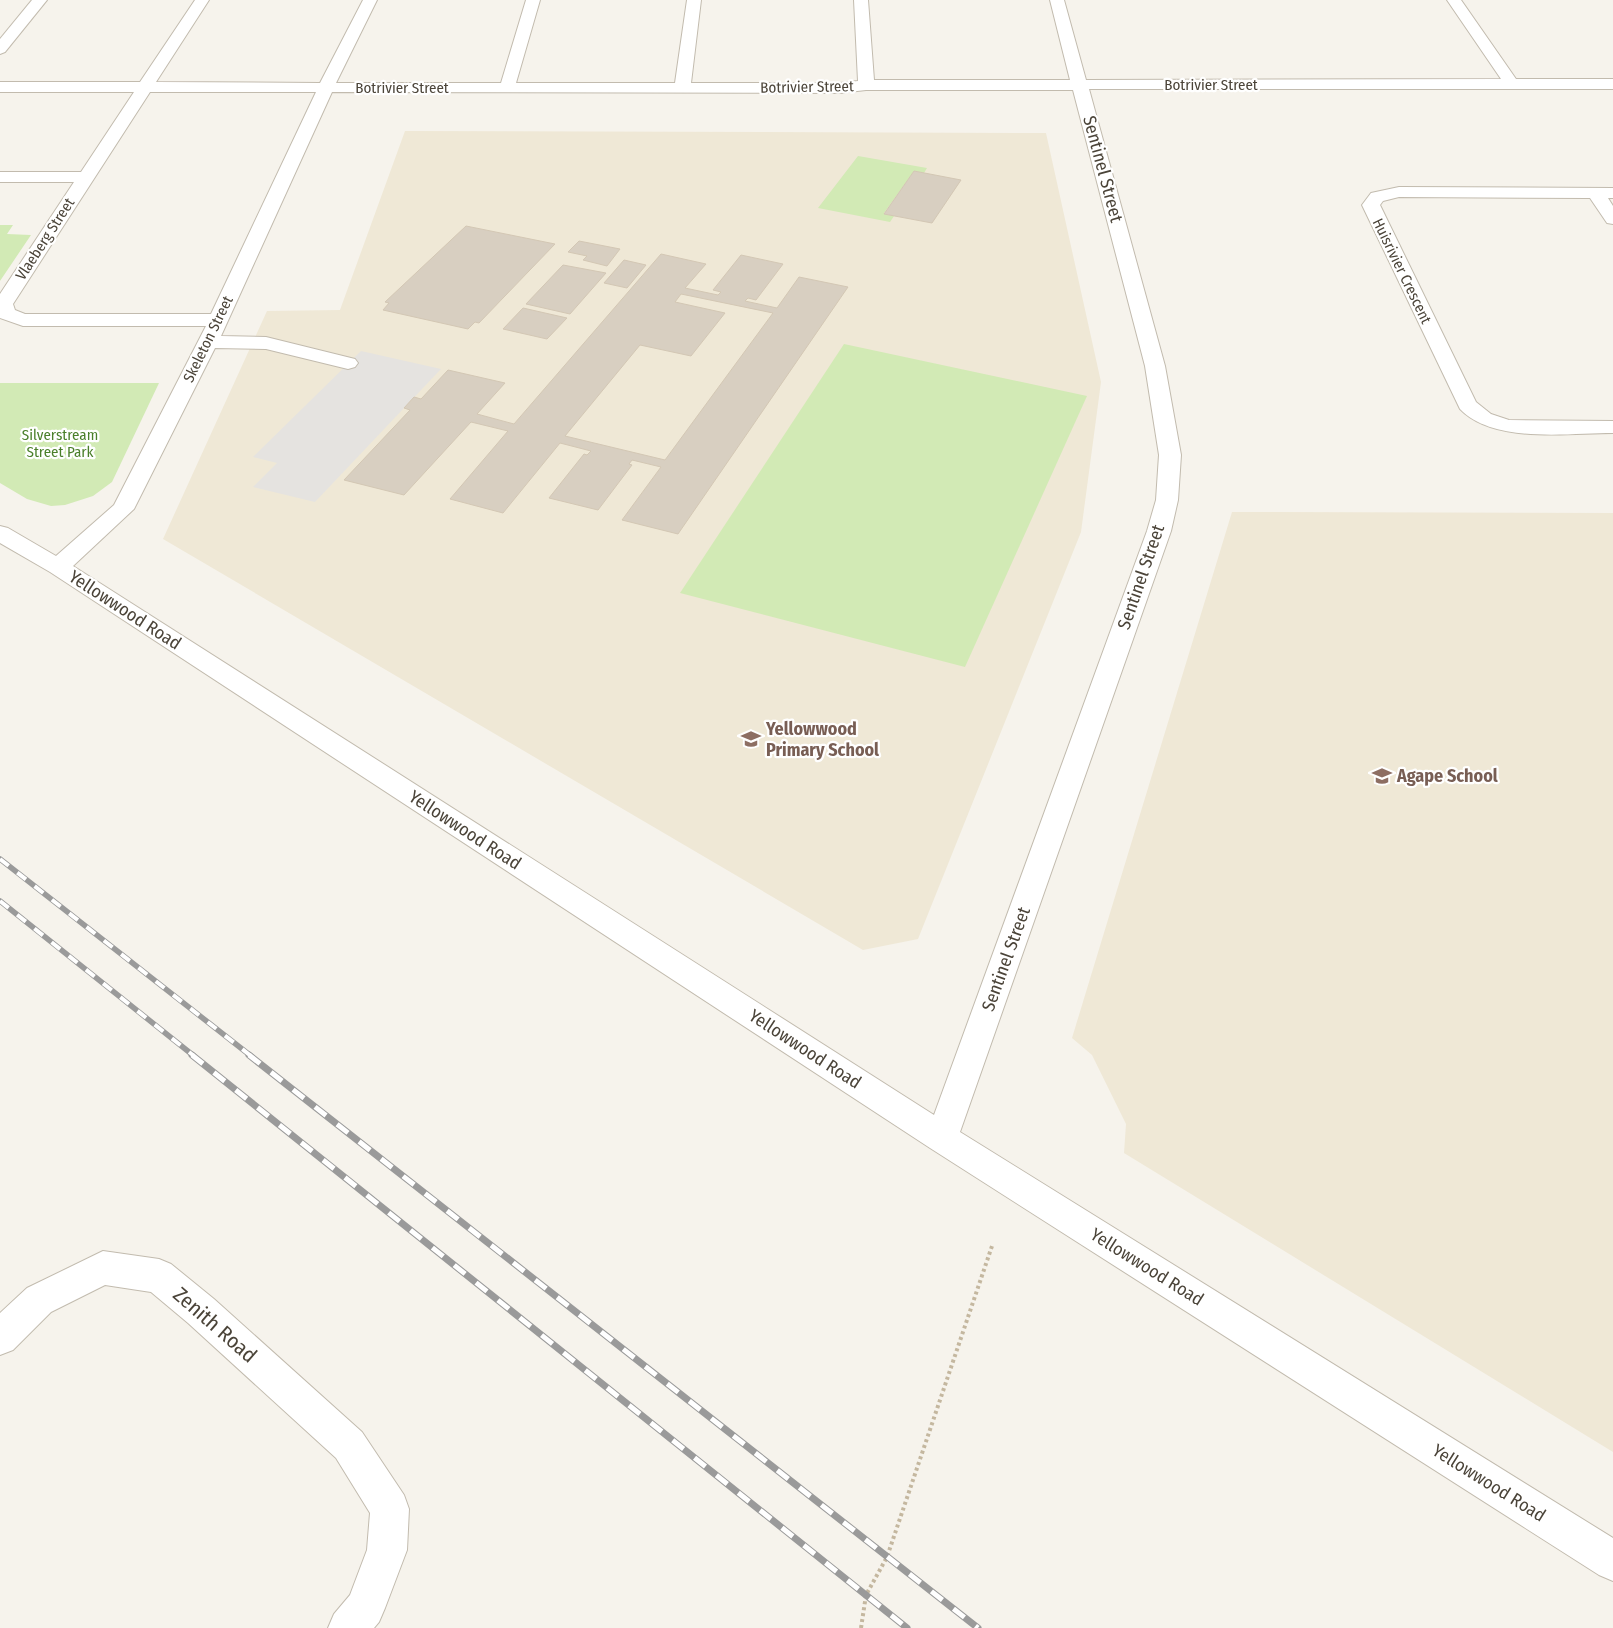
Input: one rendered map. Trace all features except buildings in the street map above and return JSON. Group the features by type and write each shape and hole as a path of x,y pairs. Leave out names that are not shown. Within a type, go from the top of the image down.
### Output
{"street":[{"path":"0,49 40,0"},
{"name":"Vlaeberg Street","path":"202,0 5,298 3,304 6,314 13,318 34,320 218,320"},
{"name":"Skeleton Street","path":"58,567 123,509 208,342 326,88 370,0"},
{"path":"507,88 533,0"},
{"path":"682,88 694,0"},
{"path":"861,0 866,86"},
{"name":"Sentinel Street","path":"942,1138 1158,531 1167,500 1170,455 1155,366 1057,0"},
{"path":"1454,0 1511,83"},
{"name":"Botrivier Street","path":"0,87 840,88 866,86 1613,84"},
{"path":"0,177 85,177"},
{"name":"Huisrivier Crescent","path":"1613,219 1604,193 1398,192 1377,197 1371,205 1468,405 1475,413 1486,420 1516,427 1613,427"},
{"path":"208,342 266,343 348,363"},
{"name":"Yellowwood Road","path":"0,533 58,567 942,1138 1613,1561"},
{"name":"Zenith Road","path":"0,1337 39,1300 104,1268 159,1276 201,1311 349,1444 390,1509 387,1550 365,1608 348,1628"}],"path":[{"path":"861,1628 866,1595 887,1556 992,1246"}],"shaded area":[{"name":"Yellowwood Primary School","path":"405,131 1046,133 1101,382 1081,532 918,939 863,950 163,539 267,311 340,310"},
{"path":"361,351 441,369 315,502 253,487 277,463 253,457"},
{"name":"Agape School","path":"1232,512 1613,513 1613,1452 1124,1153 1126,1124 1092,1055 1072,1038"}],"green space":[{"path":"858,156 927,168 924,173 914,171 884,213 894,216 890,222 818,208"},
{"path":"0,225 13,225 7,234 31,235 0,281"},
{"path":"844,344 1087,396 965,667 680,593"},
{"name":"Silverstream Street Park","path":"0,383 159,383 112,482 93,496 65,505 51,506 27,499 0,483"}],"railway":[{"path":"0,859 251,1056"},
{"path":"0,901 194,1056"},
{"path":"192,1055 907,1628"},
{"path":"249,1055 978,1628"}],"place":[{"name":"Yellowwood Primary School","path":"751,739"},
{"name":"Agape School","path":"1382,776"}]}
